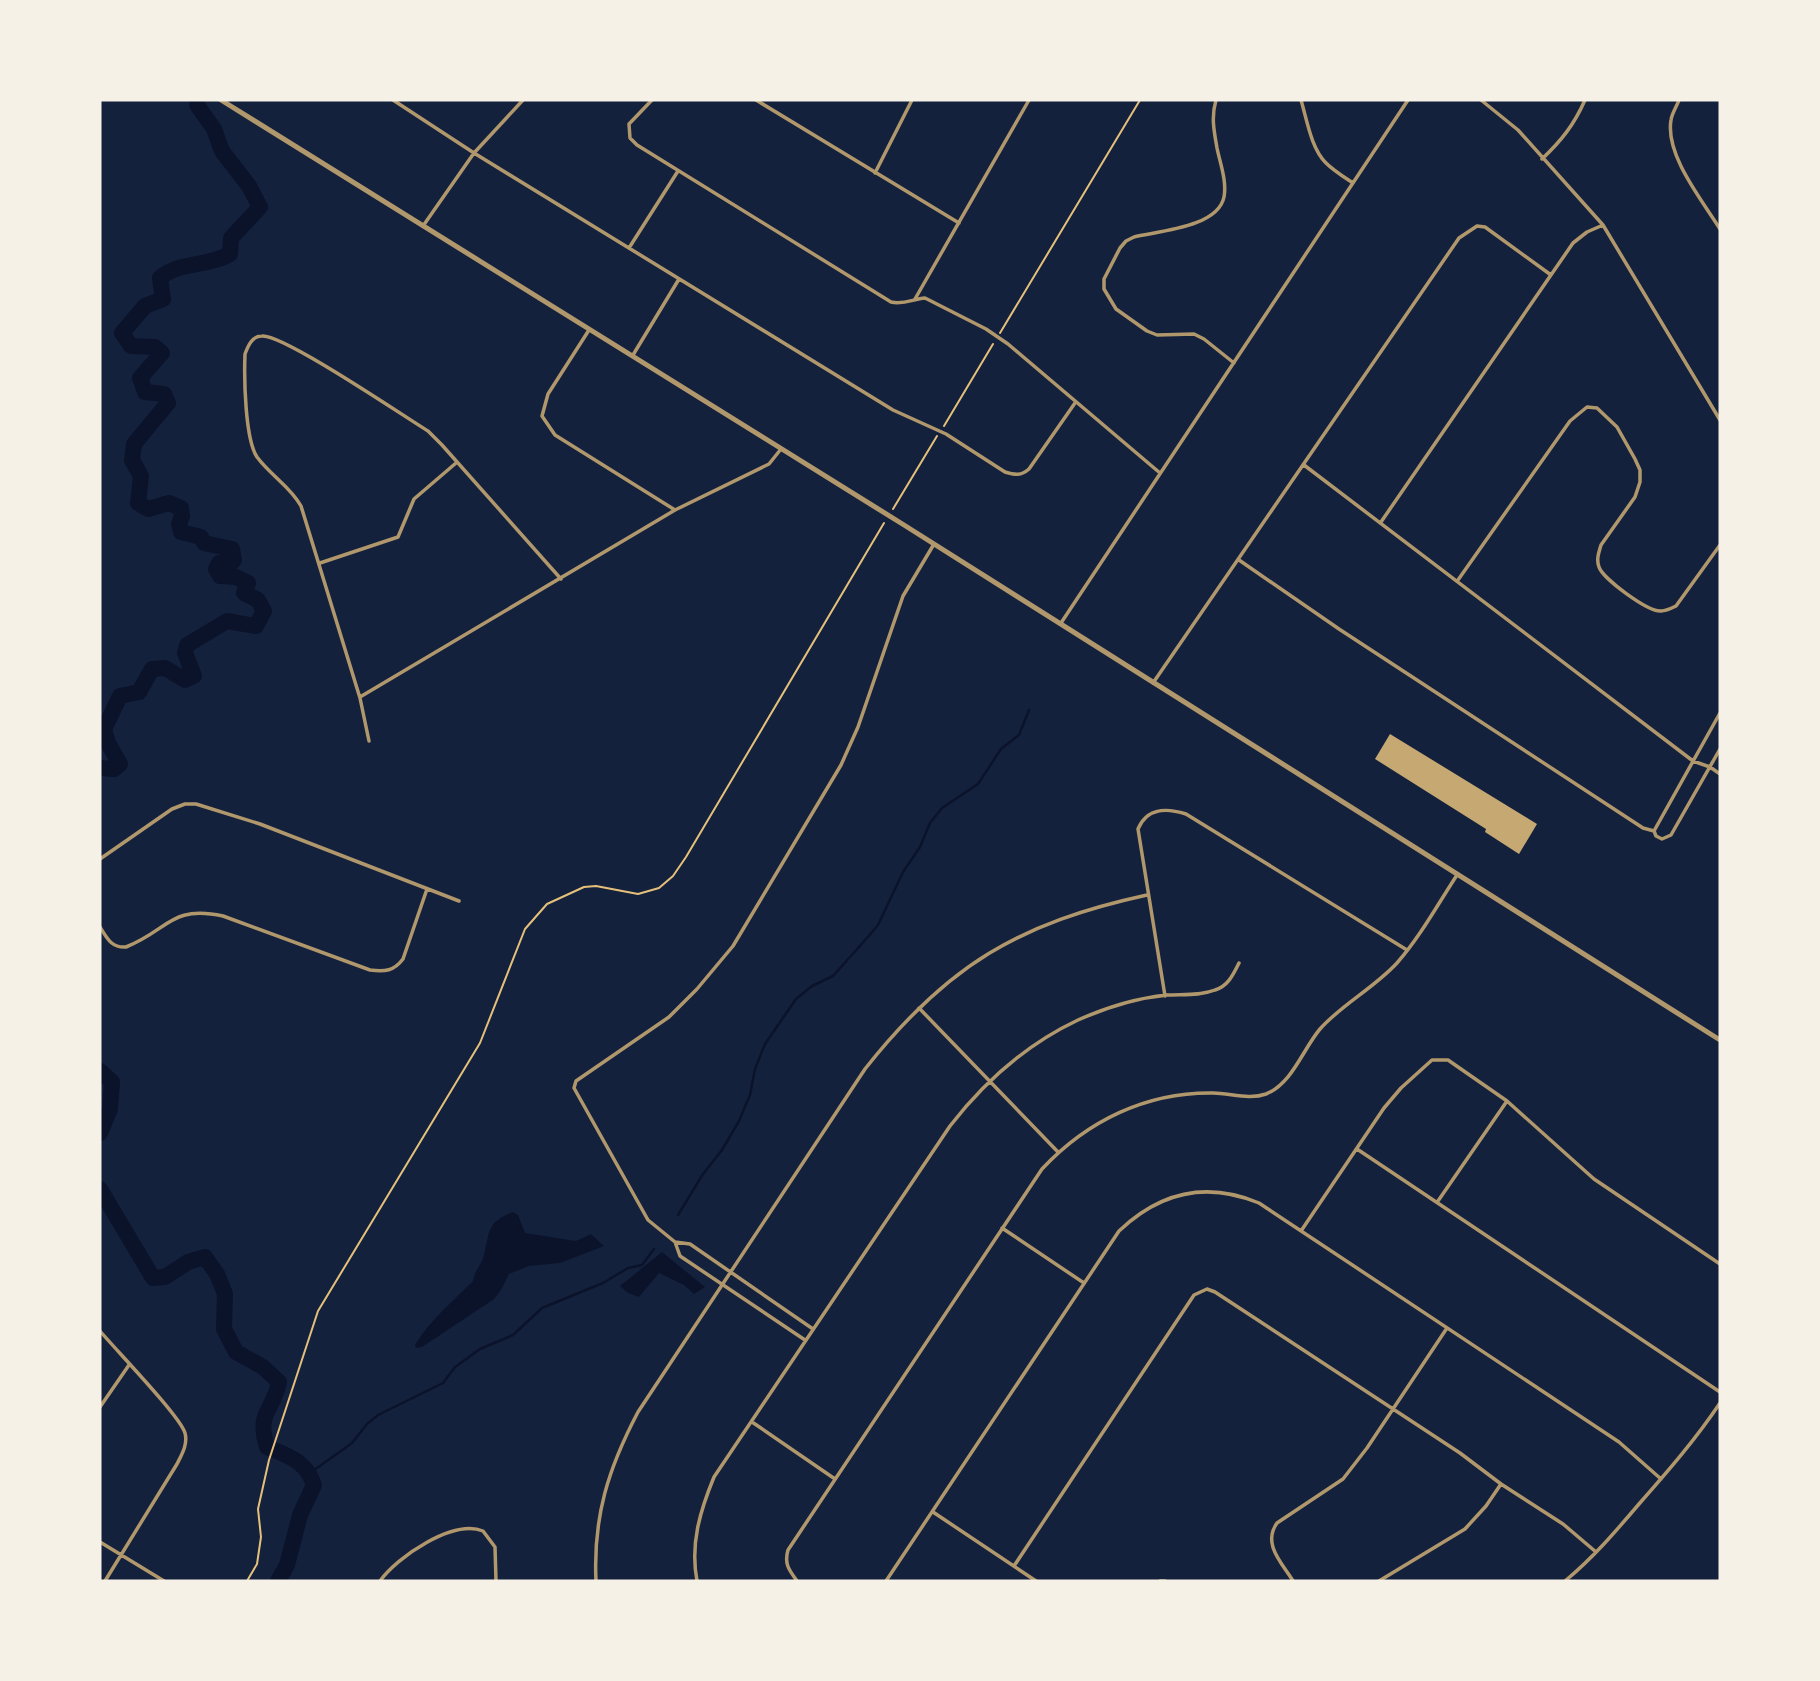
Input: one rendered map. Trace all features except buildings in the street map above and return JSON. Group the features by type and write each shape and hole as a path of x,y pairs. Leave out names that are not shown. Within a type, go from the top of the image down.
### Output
{"street":[{"path":"222,100 934,544 1720,1040"},
{"path":"393,100 474,153 893,410 940,431 1005,472 1023,474 1036,461 1075,402"},
{"path":"423,226 474,153 523,100"},
{"path":"652,100 629,124 630,138 644,151 891,302 900,304 915,299 934,301 998,337 1160,473"},
{"path":"755,100 959,223"},
{"path":"876,173 912,100"},
{"path":"915,299 1029,100"},
{"path":"1216,100 1212,124 1224,186 1224,198 1219,208 1209,218 1199,222 1126,241 1104,279 1104,289 1115,309 1147,331 1157,335 1194,334 1234,363"},
{"path":"1301,100 1321,157 1354,183"},
{"path":"1060,625 1408,100"},
{"path":"1481,100 1518,130 1589,207 1720,420"},
{"path":"1542,159 1563,140 1576,122 1585,100"},
{"path":"1679,100 1671,119 1671,139 1677,159 1720,229"},
{"path":"629,248 678,171"},
{"path":"1381,522 1573,243 1602,225"},
{"path":"1153,683 1459,237 1477,226 1485,227 1551,275"},
{"path":"632,357 679,279"},
{"path":"589,330 548,394 542,416 555,435 675,510"},
{"path":"369,741 360,698 301,506 294,494 267,470 255,454 250,439 245,354 255,338 263,335 273,338 323,365 428,431 561,579"},
{"path":"1458,580 1570,421 1587,407 1597,408 1617,428 1640,470 1640,482 1634,497 1601,545 1598,554 1599,569 1605,577 1646,607 1668,610 1676,606 1720,545"},
{"path":"360,698 675,510 769,464 781,449"},
{"path":"320,563 398,537 414,499 457,463"},
{"path":"1304,465 1693,761 1710,766 1720,774"},
{"path":"805,1340 680,1256 675,1242 648,1220 574,1088 576,1081 669,1017 733,946 841,765 858,727 903,596 934,544"},
{"path":"1239,560 1351,637 1631,821 1654,831 1656,836 1662,839 1671,835 1720,749"},
{"path":"1654,831 1720,713"},
{"path":"100,859 172,809 185,804 196,804 260,824 459,901"},
{"path":"1165,996 1138,829 1141,821 1150,813 1172,809 1186,814 1407,950"},
{"path":"797,1581 787,1568 785,1559 788,1550 1042,1169 1058,1152 1104,1119 1151,1100 1214,1093 1250,1097 1264,1095 1278,1088 1321,1027 1396,964 1458,874"},
{"path":"100,927 111,944 118,948 126,947 180,915 206,913 223,916 369,970 388,971 403,959 427,889"},
{"path":"596,1581 597,1523 606,1484 620,1446 638,1412 865,1069 892,1035 961,971 1020,935 1065,916 1147,894"},
{"path":"697,1581 694,1567 695,1538 702,1506 714,1477 950,1126 972,1098 1031,1047 1079,1020 1127,1003 1213,991 1231,979 1239,963"},
{"path":"919,1008 1058,1152"},
{"path":"1301,1231 1384,1108 1401,1088 1432,1060 1448,1060 1507,1101 1594,1179 1720,1264"},
{"path":"1438,1201 1507,1101"},
{"path":"1357,1149 1720,1392"},
{"path":"886,1581 1119,1231 1150,1206 1168,1198 1212,1191 1238,1194 1259,1203 1619,1442 1661,1479"},
{"path":"1002,1228 1084,1283"},
{"path":"675,1242 690,1244 813,1329"},
{"path":"1014,1566 1194,1295 1207,1289 1460,1453 1501,1484 1563,1524 1596,1552"},
{"path":"1293,1581 1271,1546 1272,1531 1277,1523 1343,1479 1447,1328"},
{"path":"100,1331 176,1419 186,1435 184,1450 177,1464 105,1581"},
{"path":"100,1408 129,1364"},
{"path":"1565,1581 1596,1552 1661,1479 1696,1438 1720,1403"},
{"path":"752,1422 835,1479"},
{"path":"1379,1581 1465,1529 1501,1484"},
{"path":"933,1512 1036,1581"},
{"path":"380,1581 400,1559 418,1548 467,1528 483,1531 495,1547 496,1581"},
{"path":"100,1542 164,1581"}],"path":[{"path":"247,1581 257,1564 261,1537 258,1508 269,1460 318,1311 480,1043 524,929 547,904 570,891 596,886 638,894 659,888 673,876 1140,100"}],"water":[{"path":"513,1212 518,1215 525,1233 576,1241 591,1234 604,1246 560,1263 529,1266 509,1274 494,1299 422,1347 416,1348 415,1345 428,1327 473,1281 494,1223"},
{"path":"662,1252 705,1287 694,1294 684,1285 659,1273 639,1297 620,1286"}],"waterway":[{"path":"100,768 114,769 120,764 108,743 104,729 120,696 139,692 152,669 165,668 185,680 194,676 185,653 187,645 227,621 256,626 264,611 258,600 244,593 248,583 236,577 220,576 216,569 219,563 231,563 234,560 232,549 204,543 201,537 181,532 181,508 169,503 148,509 138,503 141,476 132,460 134,444 168,403 164,394 145,392 140,378 162,353 155,347 131,346 122,333 145,306 163,299 160,278 176,269 230,254 231,238 260,207 249,186 222,151 214,129 197,105"},
{"path":"678,1215 739,1121 750,1095 755,1069 765,1044 796,999 812,986 833,976 878,925 930,823 942,808 978,784 1001,749 1019,735 1029,710"},
{"path":"100,1071 112,1082 110,1109 100,1133"},
{"path":"100,1189 153,1278 165,1277 188,1262 205,1257 217,1274 225,1294 224,1329 236,1352 263,1367 279,1382 264,1419 267,1447 301,1465 314,1485 300,1515 287,1565 278,1581"},
{"path":"310,1473 352,1443 378,1415 443,1383 455,1367 480,1349 513,1335 542,1308 603,1283 628,1268 642,1265 654,1249"}]}
